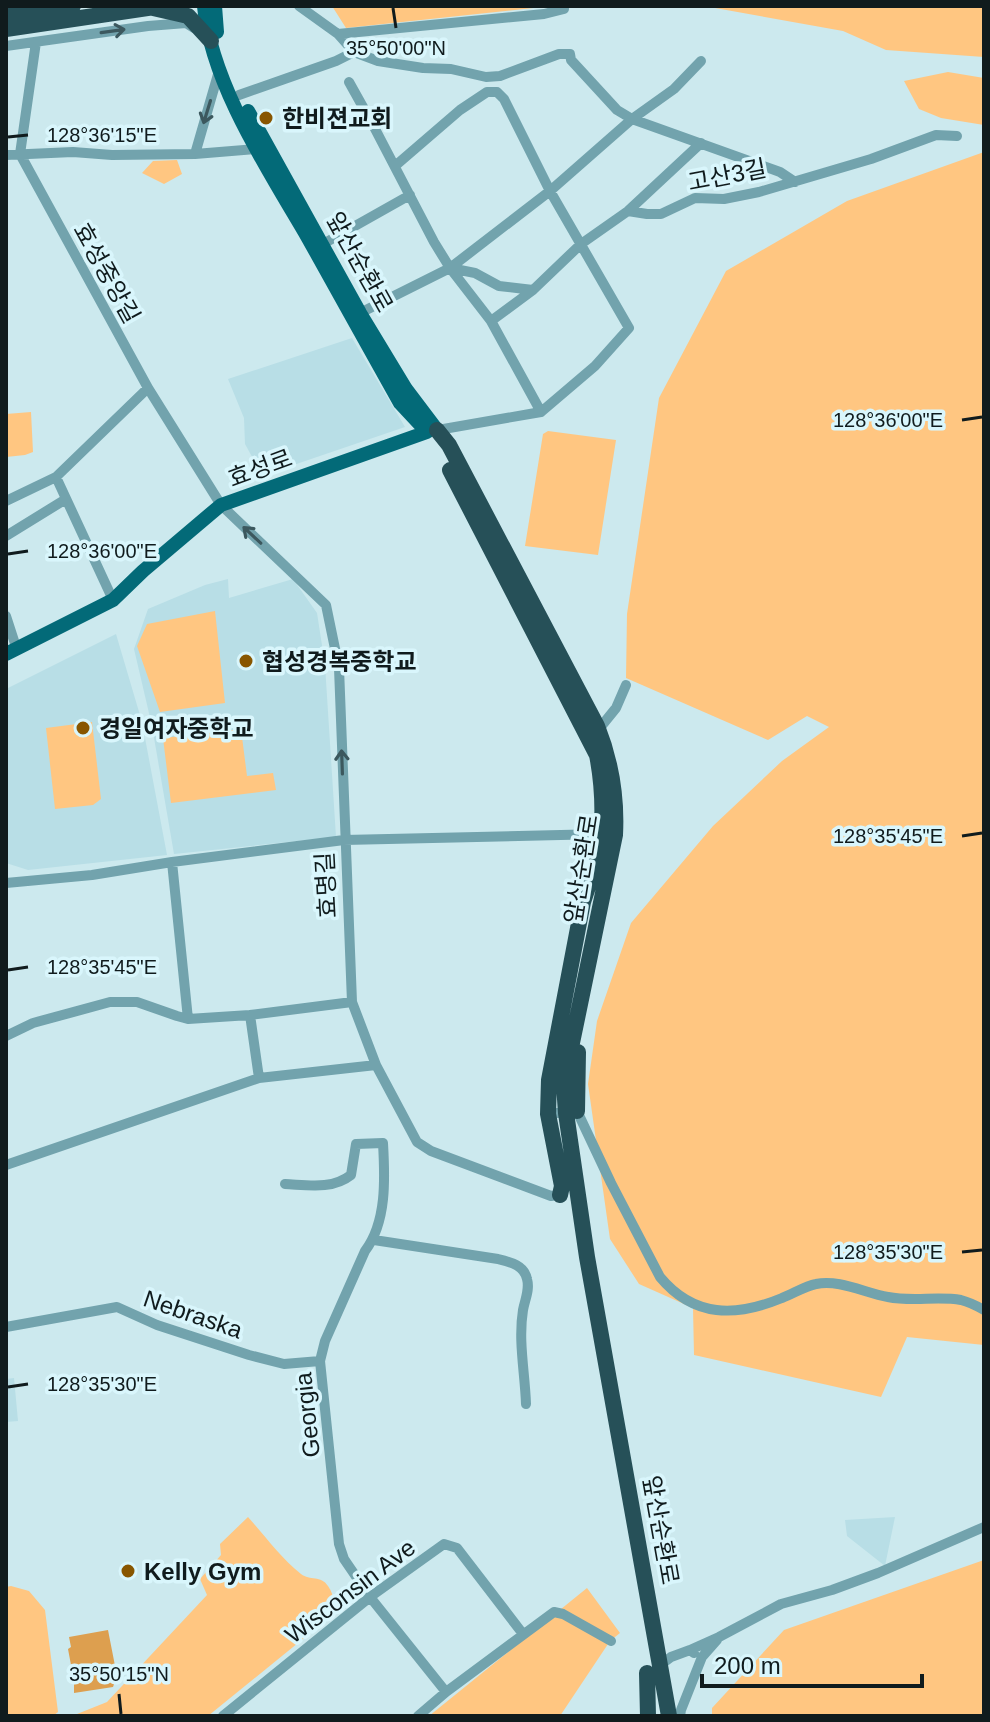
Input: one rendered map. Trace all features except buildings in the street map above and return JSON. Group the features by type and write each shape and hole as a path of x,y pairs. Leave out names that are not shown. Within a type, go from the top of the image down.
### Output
{"highway":[{"path":"6,8 17,6"},
{"path":"6,15 73,6"},
{"path":"6,21 116,6"},
{"path":"6,29 156,7 188,16 206,36"},
{"name":"앞산순환로","path":"432,431 449,445 599,729 611,767 616,809 615,835 605,846"},
{"name":"앞산순환로","path":"432,431 597,755 604,800 605,846 559,1070 559,1083 583,1257 664,1715"},
{"path":"577,1111 579,1046 611,875 605,846"},
{"path":"560,1195 562,1186 548,1114 549,1080 583,902 605,846"},
{"path":"647,1673 664,1715"}],"main road":[{"name":"앞산순환로","path":"204,6 206,36 228,92 257,149 400,403 432,431"},
{"name":"앞산순환로","path":"215,6 218,37 239,95 360,313 432,431"},
{"name":"효성로","path":"11,652 113,600 221,505 432,431"}],"street":[{"path":"299,6 338,34 354,52 378,61 451,69 486,77 500,76 559,54 570,54 571,60 617,110 632,119 780,172 795,182"},
{"path":"338,34 544,14 564,9"},
{"path":"6,46 186,23 206,36"},
{"path":"20,154 36,42"},
{"path":"239,95 354,52"},
{"path":"360,313 450,268 550,191 632,119 674,89 701,61"},
{"path":"195,154 220,69"},
{"path":"349,82 434,242 491,321 541,412"},
{"path":"395,166 460,110 487,92 497,92 504,99 550,191 629,328 595,366 541,412 432,431"},
{"name":"고산3길","path":"628,211 661,214 695,198 724,199 795,182 936,135 957,136"},
{"path":"491,321 533,290 581,244 628,211 701,143"},
{"path":"6,155 73,152 195,154 257,149"},
{"name":"효성중앙길","path":"20,154 148,388 221,505"},
{"path":"323,244 410,195"},
{"path":"450,268 475,273 499,286 533,290"},
{"path":"6,501 56,477 148,388"},
{"path":"56,477 113,600"},
{"path":"6,536 66,499"},
{"name":"효명길","path":"221,505 326,605 339,668 352,1002 376,1065 417,1142 431,1151 551,1196 560,1195"},
{"path":"6,616 11,652"},
{"path":"599,729 616,708 626,685"},
{"path":"6,883 92,875 344,840 605,846"},
{"path":"172,862 188,1019"},
{"path":"6,1036 33,1023 110,1002 137,1002 188,1019 250,1015 352,1002"},
{"path":"250,1015 259,1078"},
{"path":"6,1165 259,1078 376,1065"},
{"path":"548,1114 577,1111 660,1277 671,1291 702,1308 736,1311 770,1303 815,1284 827,1283 894,1298 961,1300 984,1310"},
{"name":"Georgia","path":"285,1184 326,1185 345,1180 351,1175 356,1144 383,1143 382,1205 374,1240 365,1251 325,1341 320,1361 339,1544 344,1559 370,1597 446,1692"},
{"path":"374,1240 498,1259 523,1269 528,1279 521,1359 526,1404"},
{"name":"Nebraska","path":"6,1327 117,1307 157,1325 249,1355 284,1364 320,1361"},
{"path":"647,1673 671,1657 719,1637 781,1604 878,1573 984,1527"},
{"name":"Wisconsin Ave","path":"223,1716 370,1597 444,1544 457,1548 523,1634"},
{"path":"418,1716 554,1612 611,1641"},
{"path":"664,1715 681,1710 702,1657 719,1637"},
{"path":"690,1650 695,1653 698,1665"}],"shaded area":[{"path":"332,6 552,6 346,28"},
{"path":"704,6 984,6 984,57 886,50 843,31"},
{"path":"948,72 984,78 984,125 941,118 919,109 904,81"},
{"path":"984,152 984,1345 907,1337 881,1397 694,1355 693,1308 639,1284 610,1239 588,1084 597,1021 631,923 713,826 782,761 829,727 807,716 768,740 626,678 627,614 659,398 726,271 847,201"},
{"path":"177,160 182,174 164,184 142,173 153,161"},
{"path":"352,338 405,427 270,473 256,464 245,444 244,418 228,379"},
{"path":"31,412 33,452 6,457 6,414"},
{"path":"548,431 616,440 598,555 525,546 543,434"},
{"path":"228,579 229,598 293,579 317,613 325,665 336,837 174,854 152,726 134,649 148,609 205,585"},
{"path":"215,611 225,703 160,712 137,646 147,624"},
{"path":"116,634 142,722 167,855 28,870 6,863 6,689"},
{"path":"92,722 101,799 93,805 55,809 46,728"},
{"path":"241,729 247,776 273,773 276,790 171,803 163,738"},
{"path":"14,1378 18,1421 6,1422 6,1379"},
{"path":"248,1517 294,1568 304,1576 322,1580 328,1586 333,1595 333,1604 325,1621 208,1716 72,1716 107,1702 207,1595 200,1579 221,1555 220,1544"},
{"path":"895,1517 885,1566 847,1536 845,1520"},
{"path":"984,1560 984,1716 712,1716 712,1708 784,1630"},
{"path":"6,1587 29,1591 45,1610 58,1712 53,1716 6,1716"},
{"path":"587,1588 620,1633 610,1641 560,1716 429,1716"},
{"path":"108,1630 117,1676 113,1687 74,1693 69,1637"}],"place":[{"name":"한비젼교회","path":"266,118"},
{"name":"협성경복중학교","path":"246,661"},
{"name":"경일여자중학교","path":"83,728"},
{"name":"Kelly Gym","path":"128,1571"}]}
